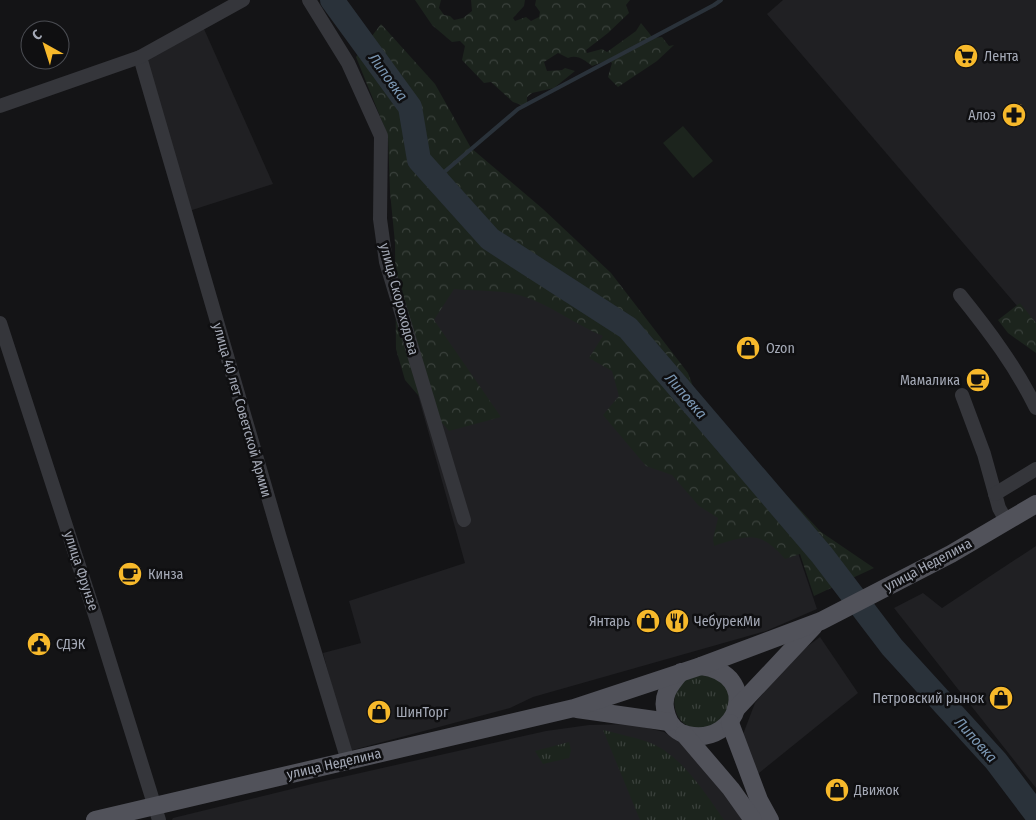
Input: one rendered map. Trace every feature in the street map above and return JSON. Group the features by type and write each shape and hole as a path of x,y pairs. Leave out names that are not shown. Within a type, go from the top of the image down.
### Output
{"main road":[{"name":"улица Неделина","path":"819,621 890,586 1036,504"},
{"path":"669,722 664,701 666,692 682,672 819,621"},
{"path":"684,734 699,738 716,734 819,621"},
{"path":"701,666 716,668 726,675 735,686 738,697 733,716 759,800 770,820"},
{"name":"улица Неделина","path":"95,820 156,813 348,761 574,708 682,672"},
{"path":"574,708 669,722 684,734 731,789 753,820"}],"street":[{"path":"0,106 140,57 243,0"},
{"name":"улица Скороходова","path":"309,0 348,63 381,136 380,219 386,262 464,520"},
{"name":"улица 40 лет Советской Армии","path":"140,57 280,538 348,761"},
{"path":"960,295 1023,380 1036,408"},
{"name":"улица Фрунзе","path":"0,323 96,618 156,813"},
{"path":"962,395 999,508 1007,522"},
{"path":"995,494 1036,469"}],"shaded area":[{"path":"783,0 1036,0 1036,328 767,14"},
{"path":"204,29 273,184 189,211 145,62"},
{"path":"502,258 610,330 797,550 817,609 766,631 533,697 510,708 349,751 323,653 361,643 349,601 465,563 392,302"},
{"name":"Петровский рынок","path":"1036,546 1036,788 894,608 923,593 942,608"},
{"path":"820,637 858,693 754,777 742,737 755,703 793,657"},
{"path":"631,724 664,732 685,745 720,785 742,820 172,820 173,818 316,783 546,731 589,725"}],"green space":[{"path":"415,0 441,0 439,8 444,15 450,16 454,20 463,18 472,11 471,0 525,0 524,6 513,18 515,21 526,17 531,21 539,17 540,12 535,5 536,0 630,0 626,5 629,13 586,50 587,53 602,49 607,52 636,31 641,23 653,38 662,37 669,46 674,45 657,61 618,87 608,77 612,63 608,60 592,66 581,58 568,58 558,53 544,62 547,71 565,68 575,71 554,88 532,93 527,97 527,104 524,106 513,102 491,82 484,83 462,60 465,46 460,41 452,42 432,25"},
{"path":"381,24 435,84 471,148 543,209 611,273 688,373 717,451 728,458 757,491 776,484 821,532 874,568 814,596 800,554 785,559 768,543 761,539 753,538 736,539 714,546 713,539 718,518 699,506 672,475 646,466 603,415 619,396 612,371 589,358 603,336 552,309 519,295 496,291 454,289 434,320 501,417 449,431 405,380 396,349 395,243 390,192 388,136 356,57"},
{"path":"683,126 713,161 693,178 663,143"},
{"path":"1020,303 1036,323 1036,353 1008,333 998,320"},
{"path":"698,671 724,679 732,706 713,728 693,728 686,725 677,714 675,708 674,701 677,687 686,677"},
{"path":"603,730 648,742 671,755 691,775 724,820 640,820"},
{"path":"569,742 571,750 569,758 543,764 535,751"}],"waterway":[{"name":"Липовка","path":"332,0 410,107 419,160 490,239 628,328 822,555 892,647 996,761 1036,814"},
{"path":"436,179 518,109 721,0"}],"place":[{"name":"Лента","path":"966,56"},
{"name":"Алоэ","path":"1014,115"},
{"name":"Ozon","path":"748,348"},
{"name":"Мамалика","path":"978,380"},
{"name":"Кинза","path":"130,574"},
{"name":"Янтарь","path":"648,621"},
{"name":"ЧебурекМи","path":"677,621"},
{"name":"СДЭК","path":"39,644"},
{"name":"Петровский рынок","path":"1001,698"},
{"name":"ШинТорг","path":"379,712"},
{"name":"Движок","path":"837,790"}]}
